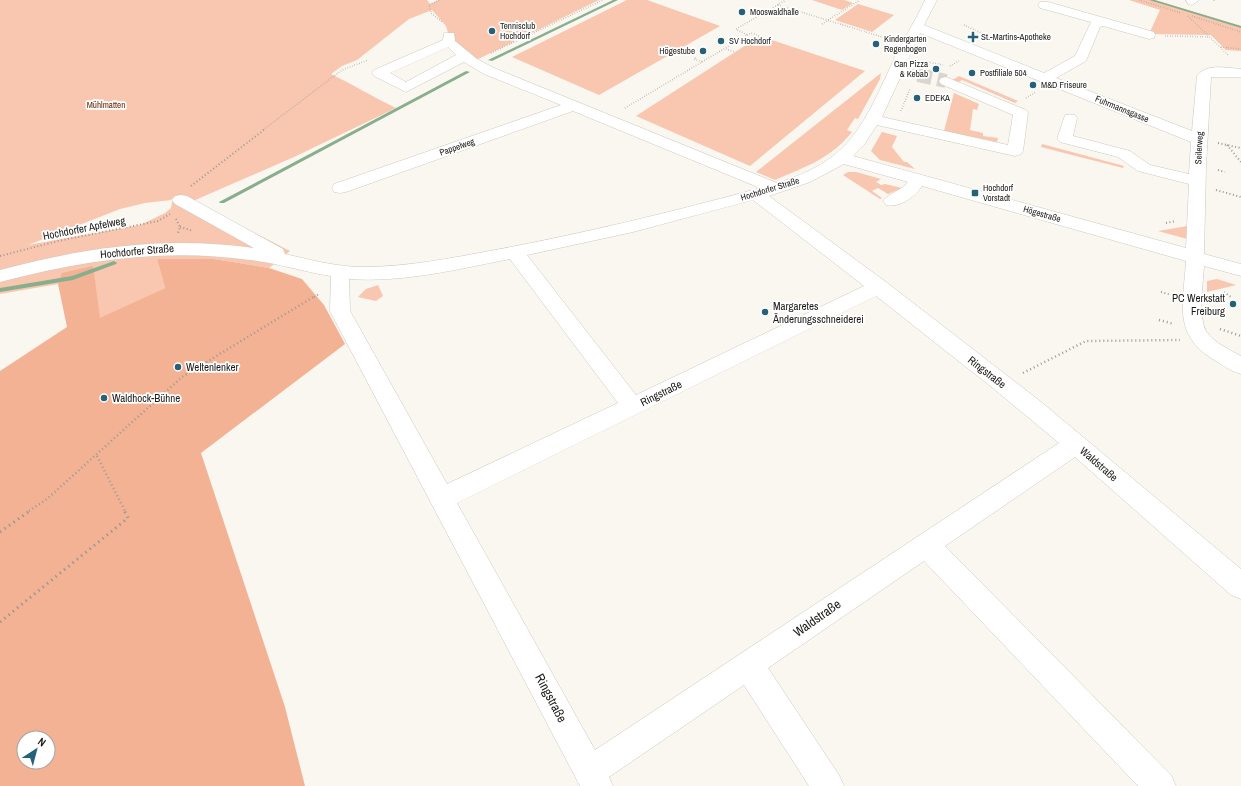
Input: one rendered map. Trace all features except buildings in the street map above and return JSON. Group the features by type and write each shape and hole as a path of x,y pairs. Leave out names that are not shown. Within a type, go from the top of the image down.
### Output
{"street":[{"name":"Hochdorfer Straße","path":"0,276 55,262 93,255 170,247 230,251 276,258 340,278 394,272 515,252 614,232 755,194 809,177 842,158 861,139 873,120 902,56 931,0"},
{"path":"1044,5 1148,35"},
{"path":"1049,79 1081,58 1095,25 1100,22"},
{"name":"Fuhrmannsgasse","path":"917,27 1200,140"},
{"path":"469,59 406,88 379,73 449,39 469,59 489,71 775,188"},
{"path":"896,71 915,79"},
{"name":"Seilerweg","path":"1208,333 1196,330 1194,323 1197,181 1204,76 1209,72 1241,74"},
{"path":"873,120 1015,151 1021,113 946,81"},
{"name":"Pappelweg","path":"340,188 573,106"},
{"path":"1070,118 1065,139 1124,154 1144,168 1197,181"},
{"name":"Högestraße","path":"842,158 1241,270"},
{"path":"892,201 910,192 918,180"},
{"name":"Ringstraße","path":"755,194 879,287 1003,384 1075,444"},
{"path":"181,200 277,253 276,258"},
{"path":"515,252 632,406"},
{"name":"Ringstraße","path":"340,278 340,311 443,498 594,779"},
{"name":"Ringstraße","path":"443,498 879,287"},
{"path":"1208,333 1215,350 1241,366"},
{"name":"Waldstraße","path":"594,779 749,666 925,544 1075,444 1241,586"},
{"path":"925,544 1160,786"},
{"path":"749,666 828,786"}],"path":[{"path":"439,0 429,4 431,13 446,26 449,39"},
{"path":"469,59 603,0"},
{"path":"747,35 736,29 786,0"},
{"path":"822,24 860,0"},
{"path":"777,5 891,39"},
{"path":"1187,15 1231,58"},
{"path":"964,25 991,38"},
{"path":"606,119 747,35 751,33 759,36"},
{"path":"1148,35 1211,37"},
{"path":"1221,47 1241,49"},
{"path":"725,49 734,52"},
{"path":"902,56 950,66 960,60"},
{"path":"696,58 694,59 703,62"},
{"path":"181,200 185,191 323,84 342,70 356,63 371,59"},
{"path":"896,125 915,79"},
{"path":"1012,109 1049,79"},
{"path":"1226,145 1241,162"},
{"name":"Hochdorfer Apfelweg","path":"0,256 58,241 158,221 170,214 181,200"},
{"path":"1166,222 1169,225"},
{"path":"0,532 47,499 97,456 182,378 311,298 340,278"},
{"path":"1224,292 1231,297"},
{"path":"1003,384 1086,341 1208,333 1241,336"},
{"path":"0,622 128,518 97,456"}],"green space":[{"name":"Mühlmatten","path":"0,0 427,0 430,4 439,0 599,0 472,62 449,36 446,26 432,10 409,19 357,60 342,66 331,74 396,108 294,157 193,201 290,251 269,268 214,259 157,259 165,288 100,319 63,273 58,284 0,294","holes":["173,197 171,208 165,213 140,225 28,245 120,209 145,203 171,200"]},
{"path":"627,0 647,0 720,26 599,95 512,57"},
{"path":"812,0 844,0 853,3 842,10"},
{"path":"1129,0 1154,0 1241,26 1241,51 1226,50 1211,35 1149,34 1160,10"},
{"path":"858,4 894,15 872,32 835,20"},
{"path":"760,36 865,71 750,166 636,116"},
{"path":"881,73 880,79 858,119 855,118 847,130 852,132 835,149 808,166 775,180 756,172"},
{"path":"959,76 1018,101 1015,103 962,80 957,83 951,81"},
{"path":"954,93 979,104 977,110 973,109 970,130 983,133 983,136 998,138 997,142 944,131"},
{"path":"882,132 897,136 892,147 904,162 907,162 915,169 880,160 871,151"},
{"path":"1042,144 1124,166 1123,168 1041,147"},
{"path":"848,172 856,172 881,179 876,182 881,185 885,184 902,188 888,194 878,188 872,191 882,198 880,199 843,175"},
{"path":"1188,226 1187,239 1158,231"},
{"path":"1217,279 1236,285 1207,292 1207,281"},
{"path":"378,285 383,296 376,301 358,297 366,289"}],"shaded area":[{"path":"157,259 214,259 269,268 302,279 324,305 345,344 201,453 285,707 305,786 0,786 0,371 67,327 58,284 62,273 93,266 100,318 165,288"}],"waterway":[{"path":"490,60 616,0"},
{"path":"1151,0 1241,27"},
{"path":"222,202 468,72"},
{"path":"0,290 73,278 114,263"}],"tunnel":[{"path":"918,75 946,81"}],"place":[{"name":"Mooswaldhalle","path":"742,12"},
{"name":"Tennisclub Hochdorf","path":"492,31"},
{"name":"St.-Martins-Apotheke","path":"973,37"},
{"name":"SV Hochdorf","path":"721,41"},
{"name":"Kindergarten Regenbogen","path":"876,44"},
{"name":"Högestube","path":"703,51"},
{"name":"Can Pizza & Kebab","path":"936,69"},
{"name":"Postfiliale 504","path":"972,73"},
{"name":"M&D Friseure","path":"1033,85"},
{"name":"EDEKA","path":"917,98"},
{"name":"Hochdorf Vorstadt","path":"975,193"},
{"name":"PC Werkstatt Freiburg","path":"1233,304"},
{"name":"Margaretes Änderungsschneiderei","path":"765,312"},
{"name":"Weltenlenker","path":"178,367"},
{"name":"Waldhock-Bühne","path":"104,398"}]}
